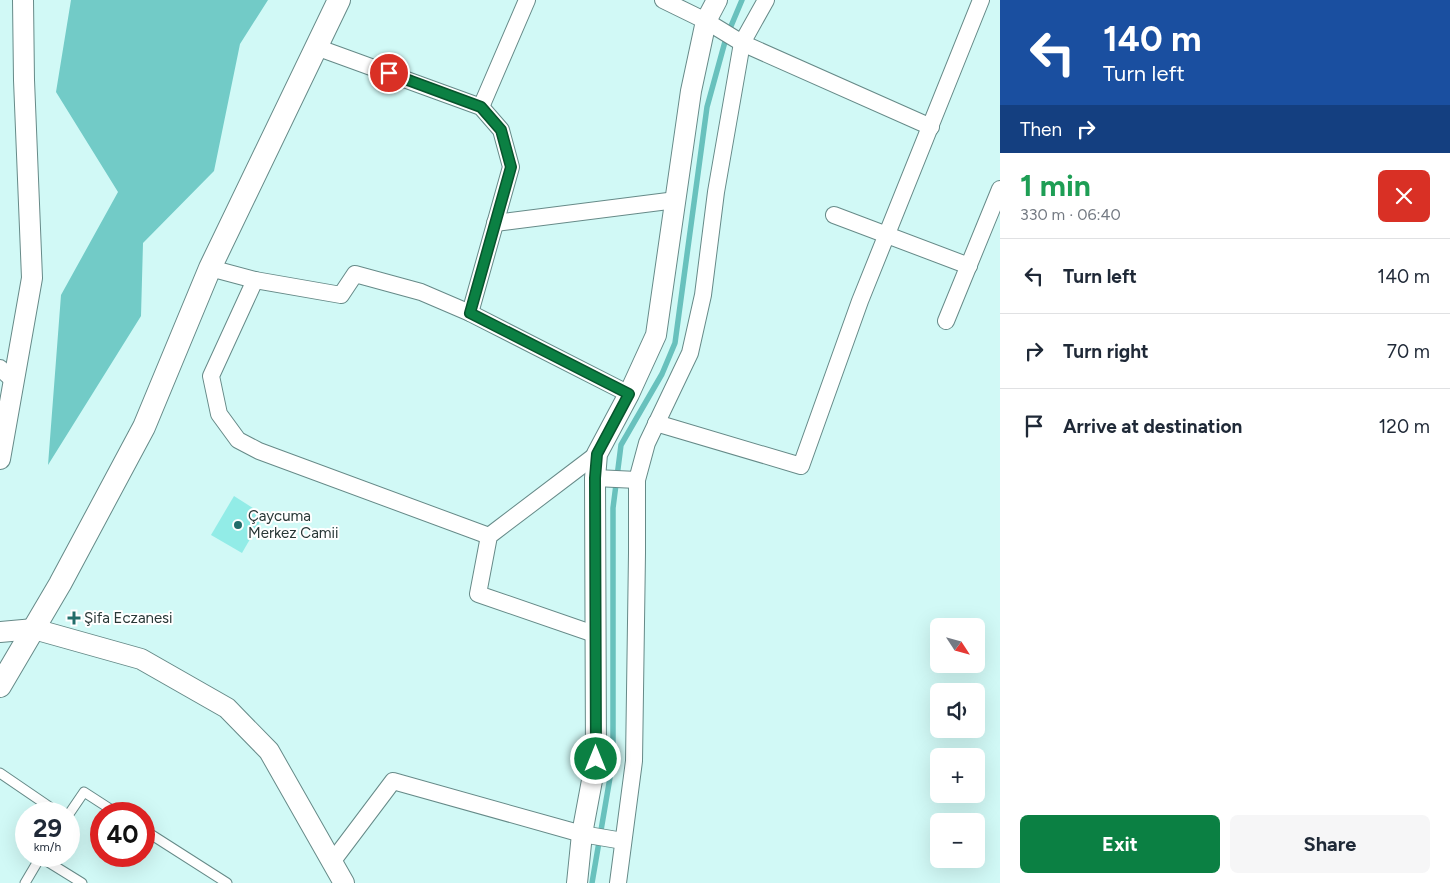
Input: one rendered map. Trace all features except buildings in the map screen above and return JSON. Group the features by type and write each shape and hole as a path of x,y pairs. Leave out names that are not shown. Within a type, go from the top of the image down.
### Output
{"main road":[{"path":"0,686 60,584 144,427 210,268 339,0"}],"street":[{"path":"0,458 7,374 32,278 24,80 23,0"},
{"path":"481,107 527,0"},
{"path":"663,0 739,41 931,126"},
{"path":"597,635 478,594 489,536 597,454 629,394 656,335 691,91 717,0"},
{"path":"618,883 619,841 634,761 637,553 631,479 690,353 703,295 716,192 739,41 766,0"},
{"path":"656,423 801,466 860,301 981,0"},
{"path":"316,47 481,107 501,130 511,167 470,313"},
{"path":"946,321 1000,189"},
{"path":"495,223 676,200"},
{"path":"834,214 969,266"},
{"path":"210,268 255,280 341,294 354,274 421,292 470,313 629,394"},
{"path":"255,280 212,376 219,414 238,440 259,451 489,536"},
{"path":"577,883 586,835 596,759 600,478 597,454"},
{"path":"600,478 631,479"},
{"path":"0,632 34,629 141,658 227,708 269,751 344,883"},
{"path":"332,862 393,781 586,835 619,841"}],"lane":[{"path":"0,773 42,802"},
{"path":"77,802 84,792 99,802"},
{"path":"155,837 227,883"},
{"path":"25,883 34,867"},
{"path":"56,867 82,883"}],"shaded area":[{"path":"71,0 268,0 240,44 214,171 143,243 141,316 48,465 61,295 118,192 56,92"}],"waterway":[{"path":"592,883 613,760 613,508 621,445 662,374 675,343 707,107 726,38 742,0"}],"place":[{"name":"Çaycuma Merkez Camii","path":"238,525"},
{"name":"Şifa Eczanesi","path":"74,618"}],"route":[{"path":"389,73 481,107 501,130 511,167 470,313 629,394 597,454 595,478 596,759"}]}
